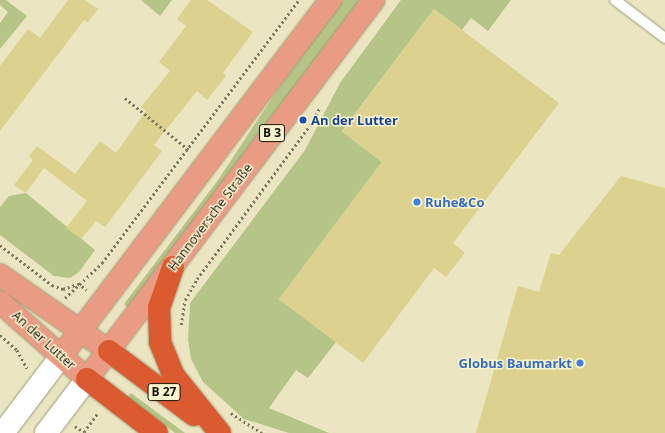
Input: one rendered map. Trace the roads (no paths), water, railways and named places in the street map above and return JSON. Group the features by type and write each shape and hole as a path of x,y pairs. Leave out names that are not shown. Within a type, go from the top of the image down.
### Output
{"highway":[{"name":"B 3","path":"173,267 159,308 160,342 174,376 220,433"},
{"name":"B 27","path":"109,351 220,433"},
{"path":"87,379 157,433"}],"main road":[{"name":"B 3","path":"62,355 330,0"},
{"name":"Hannoversche Straße","path":"87,379 374,0"},
{"name":"An der Lutter","path":"0,275 109,351"},
{"name":"An der Lutter","path":"0,302 62,355 87,379"}],"street":[{"path":"3,433 62,355"},
{"name":"Hannoversche Straße","path":"46,433 87,379"}],"lane":[{"path":"615,0 665,38"}],"place":[{"name":"An der Lutter","path":"303,120"},
{"name":"Ruhe&Co","path":"417,202"},
{"name":"Globus Baumarkt","path":"580,363"}]}
